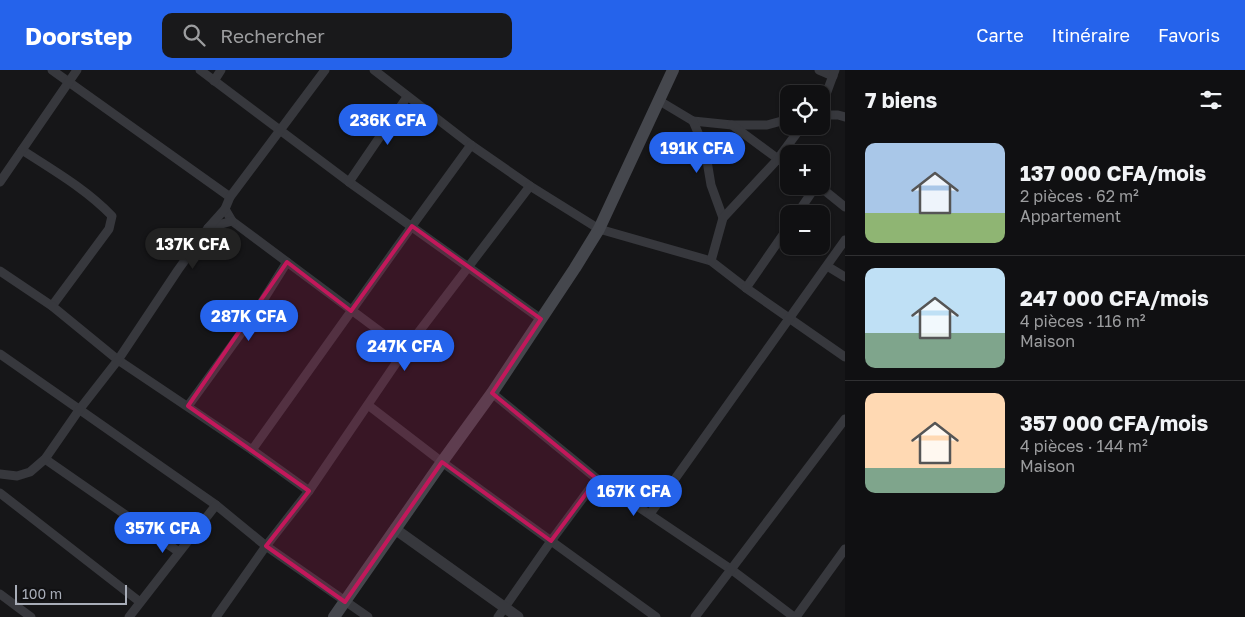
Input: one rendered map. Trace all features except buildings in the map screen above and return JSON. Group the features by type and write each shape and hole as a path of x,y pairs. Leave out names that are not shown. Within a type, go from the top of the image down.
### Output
{"main road":[{"path":"334,617 492,393 599,229 673,70"}],"street":[{"path":"52,70 230,197"},
{"path":"0,182 77,70"},
{"path":"200,70 349,182 541,319"},
{"path":"214,81 222,70"},
{"path":"0,478 0,473 17,476 30,472 45,459 78,410 118,360 208,228 225,209 230,197 325,70"},
{"path":"374,70 471,145 530,186 599,229 711,261 746,288 845,357"},
{"path":"819,70 834,73 830,85"},
{"path":"349,182 407,97"},
{"path":"658,100 693,121 732,125 767,125 780,121"},
{"path":"830,115 845,117"},
{"path":"693,121 705,149 712,185 723,218"},
{"path":"732,125 780,162"},
{"path":"711,261 723,218 777,160 795,135"},
{"path":"252,450 471,145"},
{"path":"22,150 99,202 112,216 109,229 52,306"},
{"path":"216,617 266,546 309,491 405,350 530,186"},
{"path":"829,195 845,207"},
{"path":"225,209 232,220 405,350"},
{"path":"208,228 232,220"},
{"path":"746,288 780,239"},
{"path":"650,514 845,240"},
{"path":"188,406 252,318 287,262"},
{"path":"827,266 845,277"},
{"path":"0,271 52,306 118,360 188,406 309,491"},
{"path":"0,354 216,505 266,546 368,617"},
{"path":"492,393 597,479 732,570 795,617 844,551"},
{"path":"368,406 656,617"},
{"path":"695,617 845,419"},
{"path":"45,459 179,552"},
{"path":"502,612 597,479"},
{"path":"0,493 140,602"},
{"path":"129,617 216,505"},
{"path":"395,529 502,612 518,617"},
{"path":"0,594 31,617"}],"highlighted area":[{"path":"412,226 541,319 492,393 597,479 551,541 442,462 345,602 266,546 309,491 188,406 287,262 351,311"}]}
